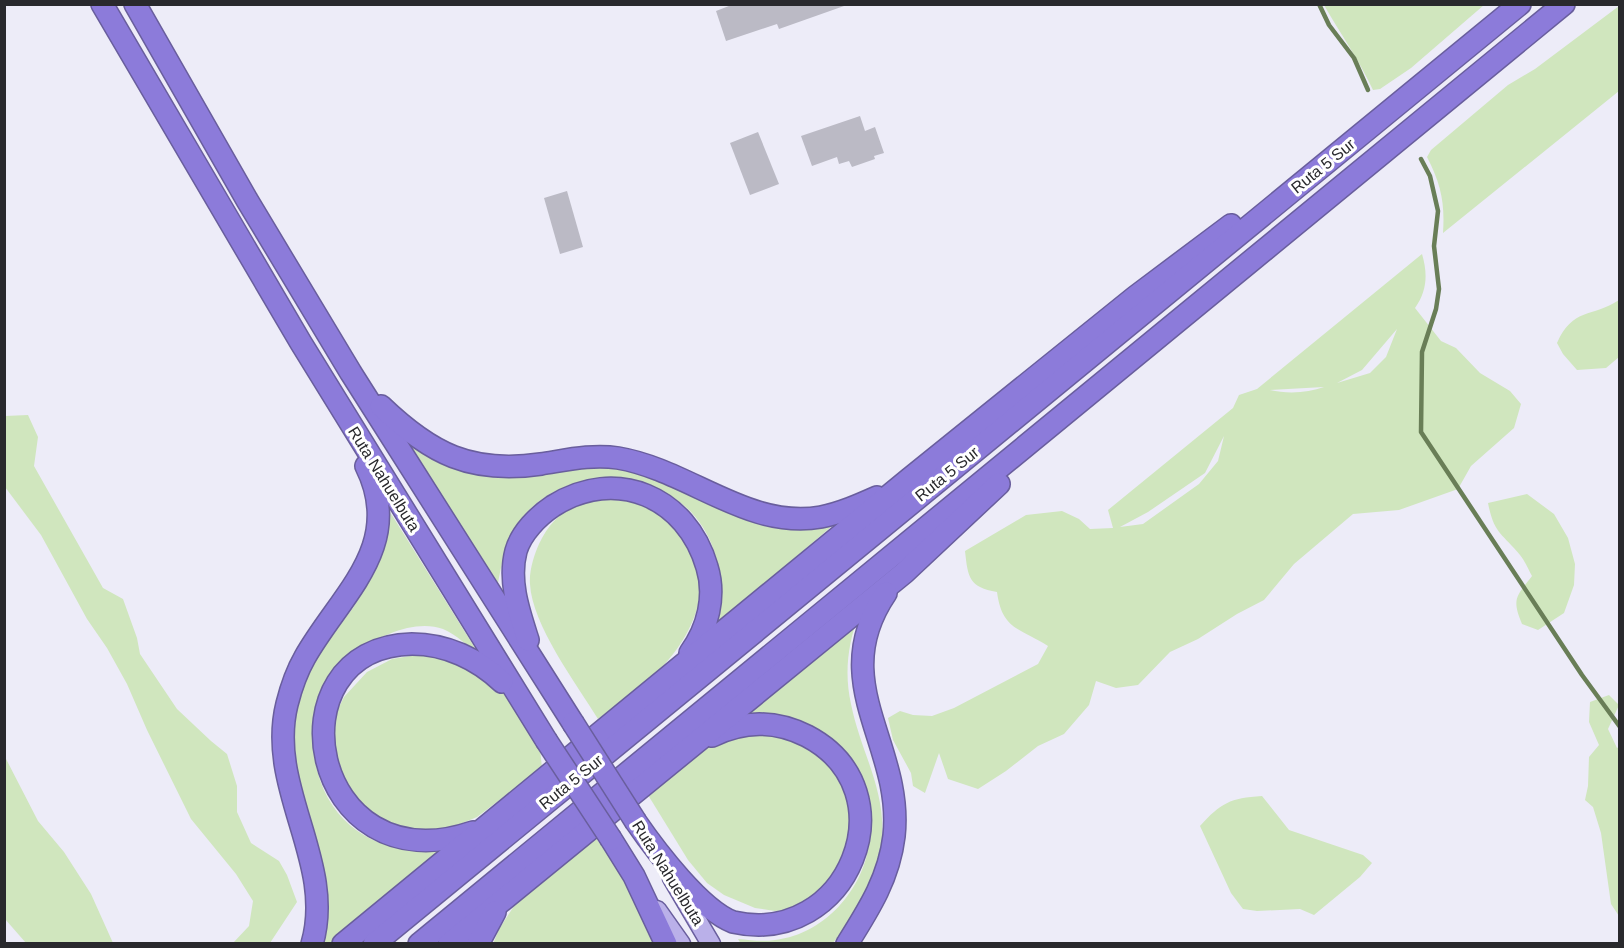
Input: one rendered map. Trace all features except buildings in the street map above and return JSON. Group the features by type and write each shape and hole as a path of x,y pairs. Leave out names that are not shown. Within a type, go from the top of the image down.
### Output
{"highway":[{"name":"Ruta Nahuelbuta","path":"102,4 301,344 517,694 634,876"},
{"name":"Ruta Nahuelbuta","path":"135,4 351,373 655,850"},
{"name":"Ruta 5 Sur","path":"374,944 1520,4"},
{"name":"Ruta 5 Sur","path":"418,944 1564,4"},
{"path":"343,944 909,479 1166,273 1238,220 1342,151"},
{"path":"301,344 371,476 378,504 378,520 370,556 352,589 305,657 292,687 284,719 282,751 288,784 317,886 319,906 312,944"},
{"path":"351,373 403,427 428,445 454,458 481,465 506,468 594,457 617,458 660,469 740,507 786,518 820,517 837,513 879,496 909,479"},
{"path":"449,944 904,573 1006,477 1075,405"},
{"path":"534,661 514,586 516,549 533,523 559,502 603,488 617,488 646,495 675,513 687,525 703,554 712,583 711,599 706,623 696,645 682,666"},
{"path":"846,944 880,888 892,852 895,816 893,790 867,703 862,663 863,649 871,621 885,595 904,573"},
{"path":"487,826 447,839 419,840 389,835 366,822 347,803 333,781 324,749 325,717 333,693 348,670 368,654 393,645 418,644 457,652 486,668 517,694"},
{"path":"655,850 705,903 722,916 746,926 775,928 805,921 829,904 846,882 858,852 861,822 855,790 838,762 812,739 786,727 756,723 721,731 682,752"},
{"path":"634,876 666,944"},
{"path":"478,944 487,923 524,881"}],"main road":[{"name":"Ruta Nahuelbuta","path":"655,850 711,944"},
{"name":"Ruta Nahuelbuta","path":"634,876 681,944"}],"green space":[{"path":"1324,5 1484,5 1411,68 1380,89 1373,90"},
{"path":"1619,6 1619,91 1443,233 1441,194 1427,157 1431,150 1508,85 1535,69"},
{"path":"1422,254 1425,282 1422,295 1415,308 1441,341 1456,348 1480,373 1510,391 1521,404 1514,428 1471,466 1458,489 1399,510 1353,514 1294,564 1264,600 1198,639 1170,652 1138,685 1116,688 1096,681 1089,705 1064,734 1038,746 978,789 948,779 939,753 925,793 913,786 911,773 893,740 888,718 900,711 913,715 932,716 954,708 1038,664 1048,646 1008,621 999,604 997,592 975,584 969,575 965,551 1026,515 1062,511 1079,519 1090,529 1113,528 1108,510 1233,408 1239,395 1257,389","holes":["1397,329 1386,357 1370,373 1337,383 1362,370","1324,387 1297,392 1270,390","1224,436 1218,461 1199,484 1143,524 1120,527 1148,512 1205,473"]},
{"path":"1619,300 1619,357 1606,368 1577,370 1557,343 1563,332 1577,318"},
{"path":"28,415 38,437 34,466 103,588 123,599 137,638 140,654 177,709 227,754 237,786 237,812 251,843 279,861 287,875 297,902 270,943 233,943 249,926 253,901 236,874 191,819 127,684 107,648 87,619 41,535 5,487 5,416"},
{"path":"395,429 415,449 426,456 449,467 475,474 489,476 585,466 623,468 657,477 730,513 766,526 798,529 839,520 713,628 718,579 714,551 700,523 680,502 655,488 627,480 598,479 569,485 543,498 521,519 509,541 498,583"},
{"path":"1527,494 1554,514 1568,538 1575,564 1574,585 1564,613 1538,630 1522,624 1516,603 1519,593 1532,576 1522,557 1496,527 1488,503"},
{"path":"608,497 643,504 654,509 672,523 696,561 700,595 692,622 671,657 647,681 598,719 567,671 538,617 530,579 537,548 545,533 559,516 575,506"},
{"path":"385,504 480,656 453,634 433,626 411,627 388,634 360,650 318,719 313,742 317,770 325,792 336,810 350,825 384,844 404,849 448,848 331,943 316,944 289,737 303,683 319,653 353,608 373,574 380,556"},
{"path":"859,614 850,647 848,681 856,724 874,778 882,814 880,855 875,873 855,914 833,943 741,944 738,939 775,940 794,936 812,928 842,903 862,870 868,851 870,832 860,778 762,714 738,717"},
{"path":"422,654 453,659 498,687 520,714 540,748 542,768 477,817 448,829 398,831 356,805 332,747 332,728 344,697 367,672 392,659"},
{"path":"1609,695 1619,705 1608,729 1617,748 1619,747 1619,916 1611,904 1601,833 1593,807 1585,800 1589,757 1599,745 1589,722 1590,702"},
{"path":"762,731 802,743 834,770 846,789 853,813 850,851 822,892 789,910 775,911 755,908 724,895 707,883 688,860 648,795 701,751 722,739"},
{"path":"4,755 38,821 64,852 91,894 113,943 26,943 5,919"},
{"path":"1262,796 1289,830 1363,855 1372,863 1360,877 1314,915 1300,909 1257,911 1243,909 1231,893 1200,826 1227,803 1242,798"},
{"path":"593,834 623,876 661,944 493,944 499,929 520,897"}],"waterway":[{"path":"1319,4 1329,25 1354,58 1368,90"},
{"path":"1421,159 1430,176 1438,211 1434,246 1439,289 1436,309 1422,352 1421,432 1582,675 1620,727"}]}
